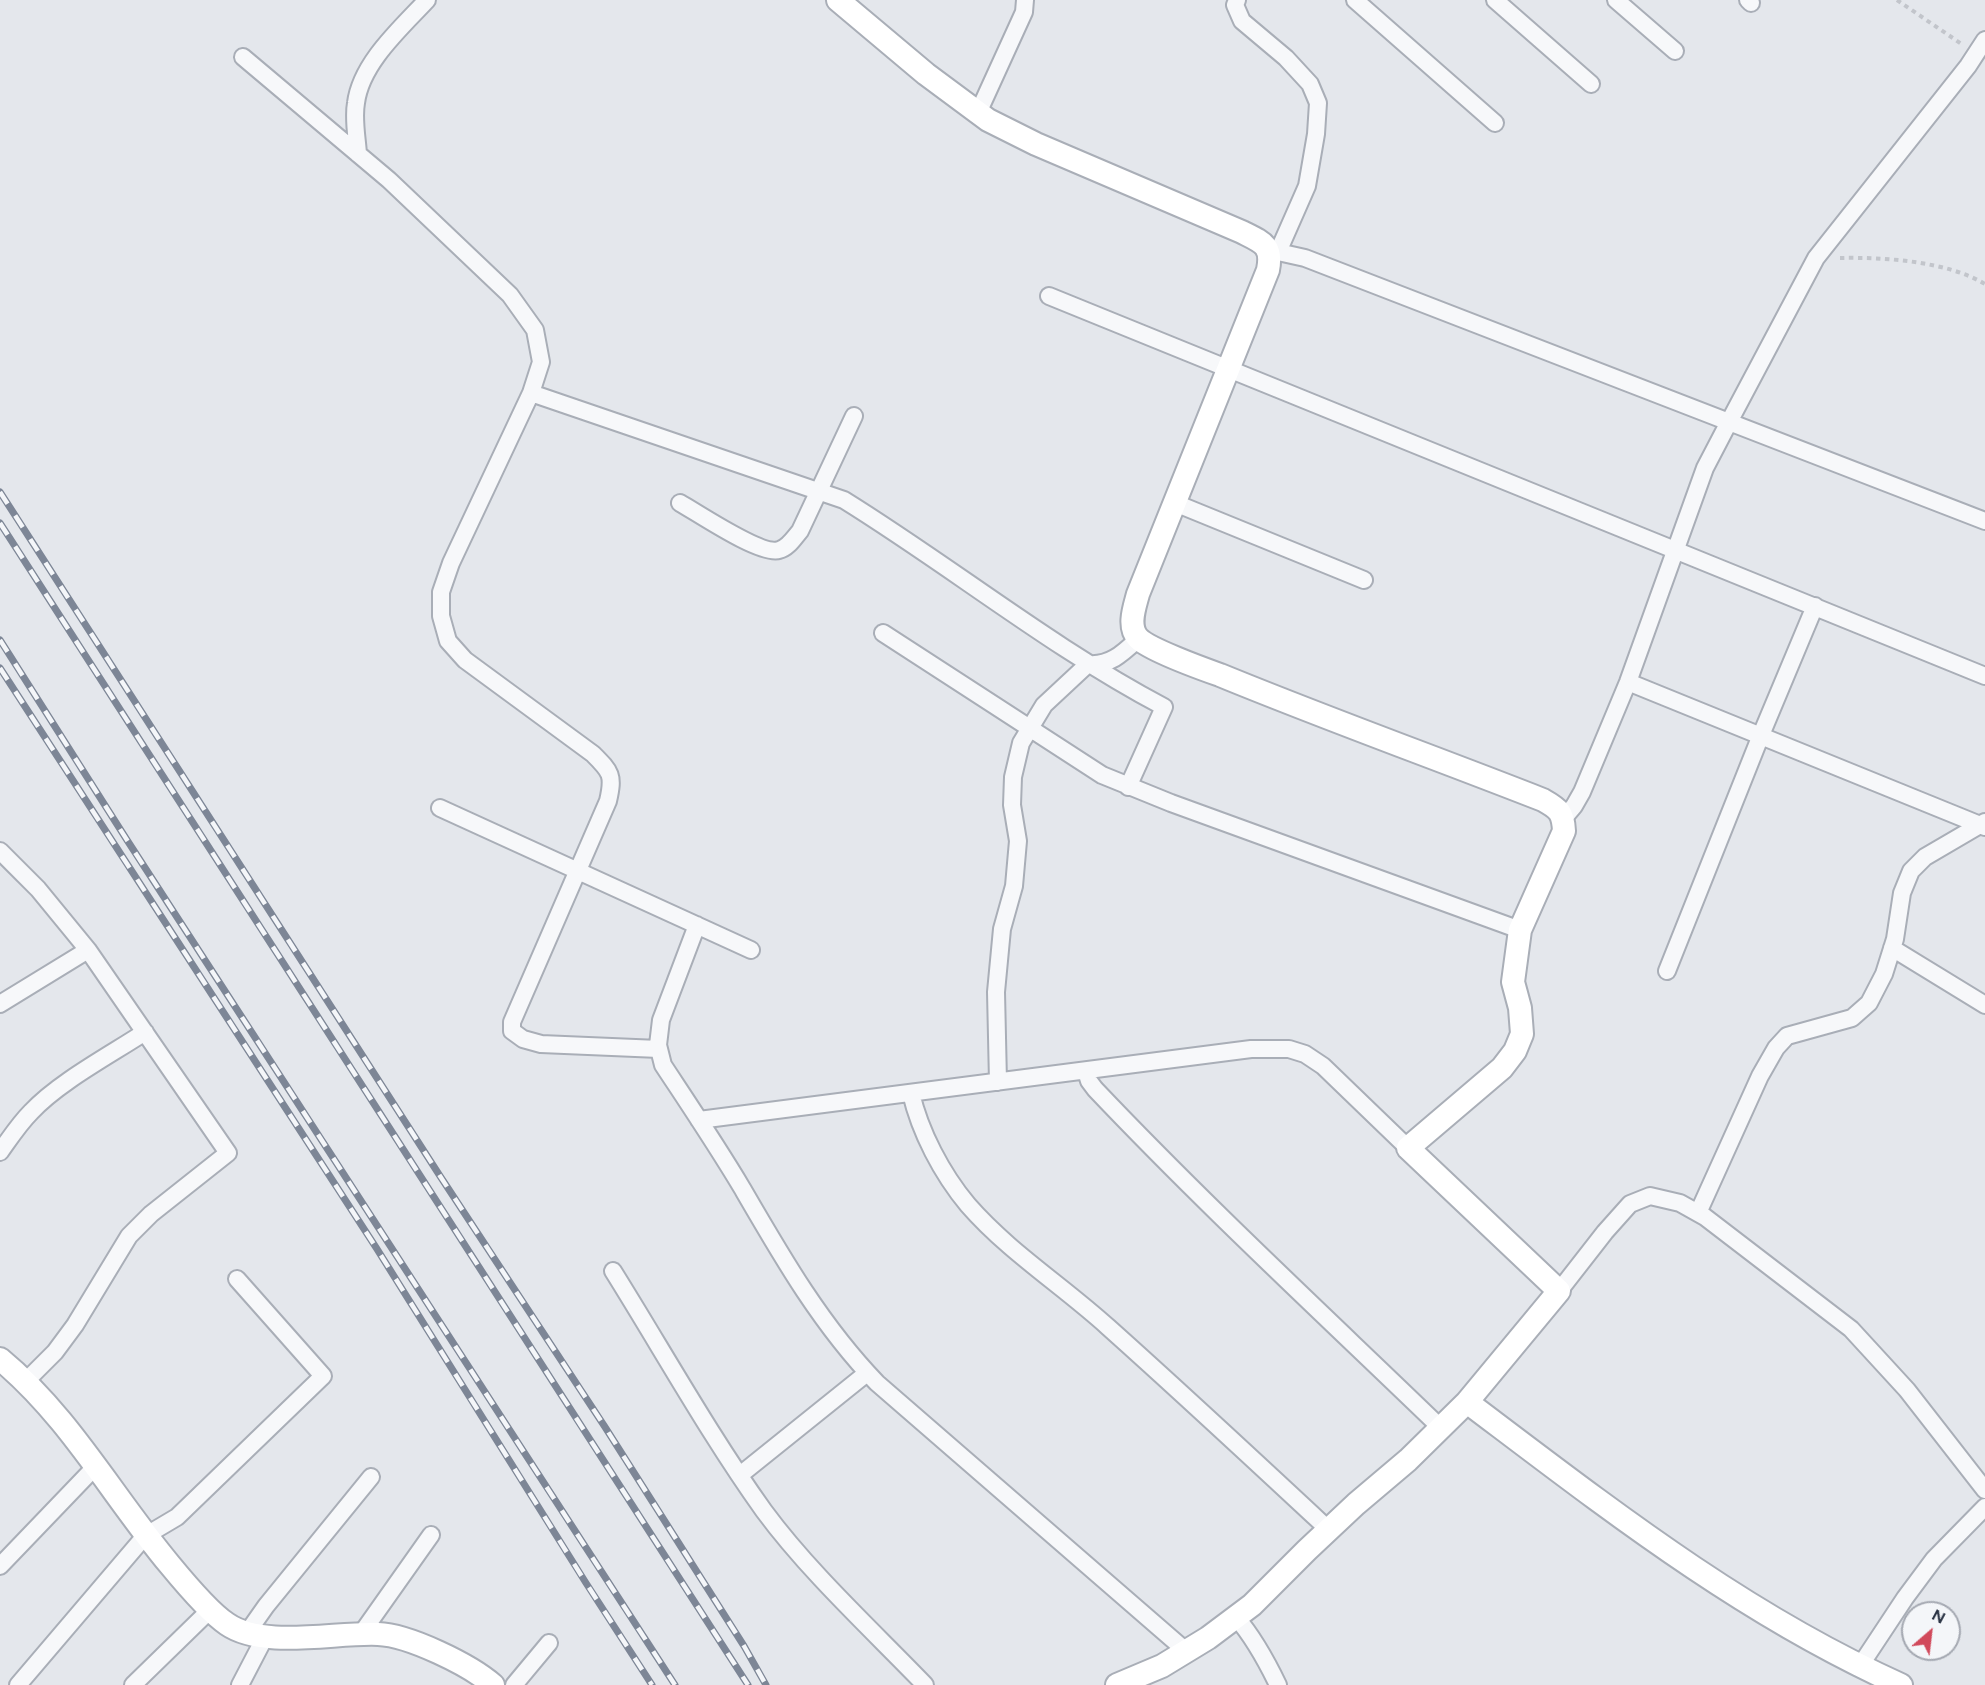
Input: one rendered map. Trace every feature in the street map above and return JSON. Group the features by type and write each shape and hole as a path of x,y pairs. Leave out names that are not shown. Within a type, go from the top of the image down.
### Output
{"street":[{"path":"358,154 356,103 366,72 427,0"},
{"path":"838,0 927,74 988,120 1036,144 1242,232 1263,242 1273,251 1305,258 1985,520"},
{"path":"978,112 1024,12 1025,0"},
{"path":"1237,0 1235,5 1242,21 1286,58 1310,84 1318,103 1316,134 1307,186 1273,251 1268,270 1229,370 1136,602 1132,617 1135,633 1138,639 1168,654 1543,800 1559,809 1563,819 1564,831 1520,930 1513,982 1520,1008 1522,1034 1515,1051 1502,1068 1408,1148"},
{"path":"1355,0 1495,123"},
{"path":"1495,0 1591,84"},
{"path":"1616,0 1675,51"},
{"path":"1563,819 1582,792 1628,682 1705,468 1816,258 1980,47"},
{"path":"243,57 389,180 510,295 535,330 541,362 531,393 451,563 441,592 441,616 448,641 465,660 592,754 609,770 612,783 608,801 516,1012 512,1022 512,1031 523,1039 541,1044 659,1049"},
{"path":"1049,296 1985,676"},
{"path":"531,393 844,500 1088,664 1164,708 1128,787"},
{"path":"680,502 751,544 767,550 780,550 790,543 800,531 854,416"},
{"path":"1176,503 1364,580"},
{"path":"1668,971 1761,735 1815,606"},
{"path":"883,633 1102,775 1128,787 1520,930"},
{"path":"998,1082 996,992 1002,929 1014,886 1017,841 1012,805 1013,777 1021,743 1044,705 1088,664 1100,665 1116,658 1138,639"},
{"path":"1628,682 1984,822"},
{"path":"440,808 751,950"},
{"path":"1698,1213 1760,1076 1776,1048 1787,1036 1852,1018 1869,1003 1884,974 1892,948 1902,892 1911,871 1925,857 1984,822"},
{"path":"0,851 38,889 88,950 228,1153 151,1214 129,1236 75,1325 55,1352 26,1381"},
{"path":"697,926 661,1020 659,1049 663,1065 822,1318 867,1373 1186,1651"},
{"path":"1892,948 1985,1005"},
{"path":"0,1004 88,950"},
{"path":"0,1152 32,1110 54,1091 145,1032"},
{"path":"699,1120 1251,1049 1289,1049 1305,1054 1323,1066 1559,1291"},
{"path":"1086,1071 1095,1089 1153,1148 1441,1428"},
{"path":"911,1093 917,1117 928,1142 967,1203 987,1224 1107,1326 1329,1530"},
{"path":"1118,1685 1162,1666 1252,1605 1467,1402 1605,1232 1630,1204 1650,1196 1680,1203 1698,1213 1778,1271 1851,1329 1907,1390 1985,1490"},
{"path":"613,1271 740,1475 765,1511 795,1550 925,1685"},
{"path":"18,1685 145,1536 177,1517 324,1376 237,1279"},
{"path":"0,1359 26,1381 95,1467 145,1536 185,1583 225,1623 238,1631 256,1635 381,1634 405,1639 455,1661 493,1685"},
{"path":"740,1475 867,1373"},
{"path":"1467,1402 1681,1560 1760,1610 1860,1666 1901,1685"},
{"path":"0,1566 95,1467"},
{"path":"240,1685 266,1606 371,1477"},
{"path":"1860,1666 1934,1559 1985,1507"},
{"path":"361,1634 431,1535"},
{"path":"133,1685 211,1609"},
{"path":"1236,1617 1262,1651 1278,1685"},
{"path":"514,1685 549,1643"}],"path":[{"path":"1897,0 1980,47"},
{"path":"1816,258 1879,257 1926,265 1973,277 1985,284"}],"railway":[{"path":"0,492 440,1176 605,1427 744,1646 766,1685"},
{"path":"0,523 748,1685"},
{"path":"0,640 127,840 675,1685"},
{"path":"0,668 377,1249 652,1685"}]}
